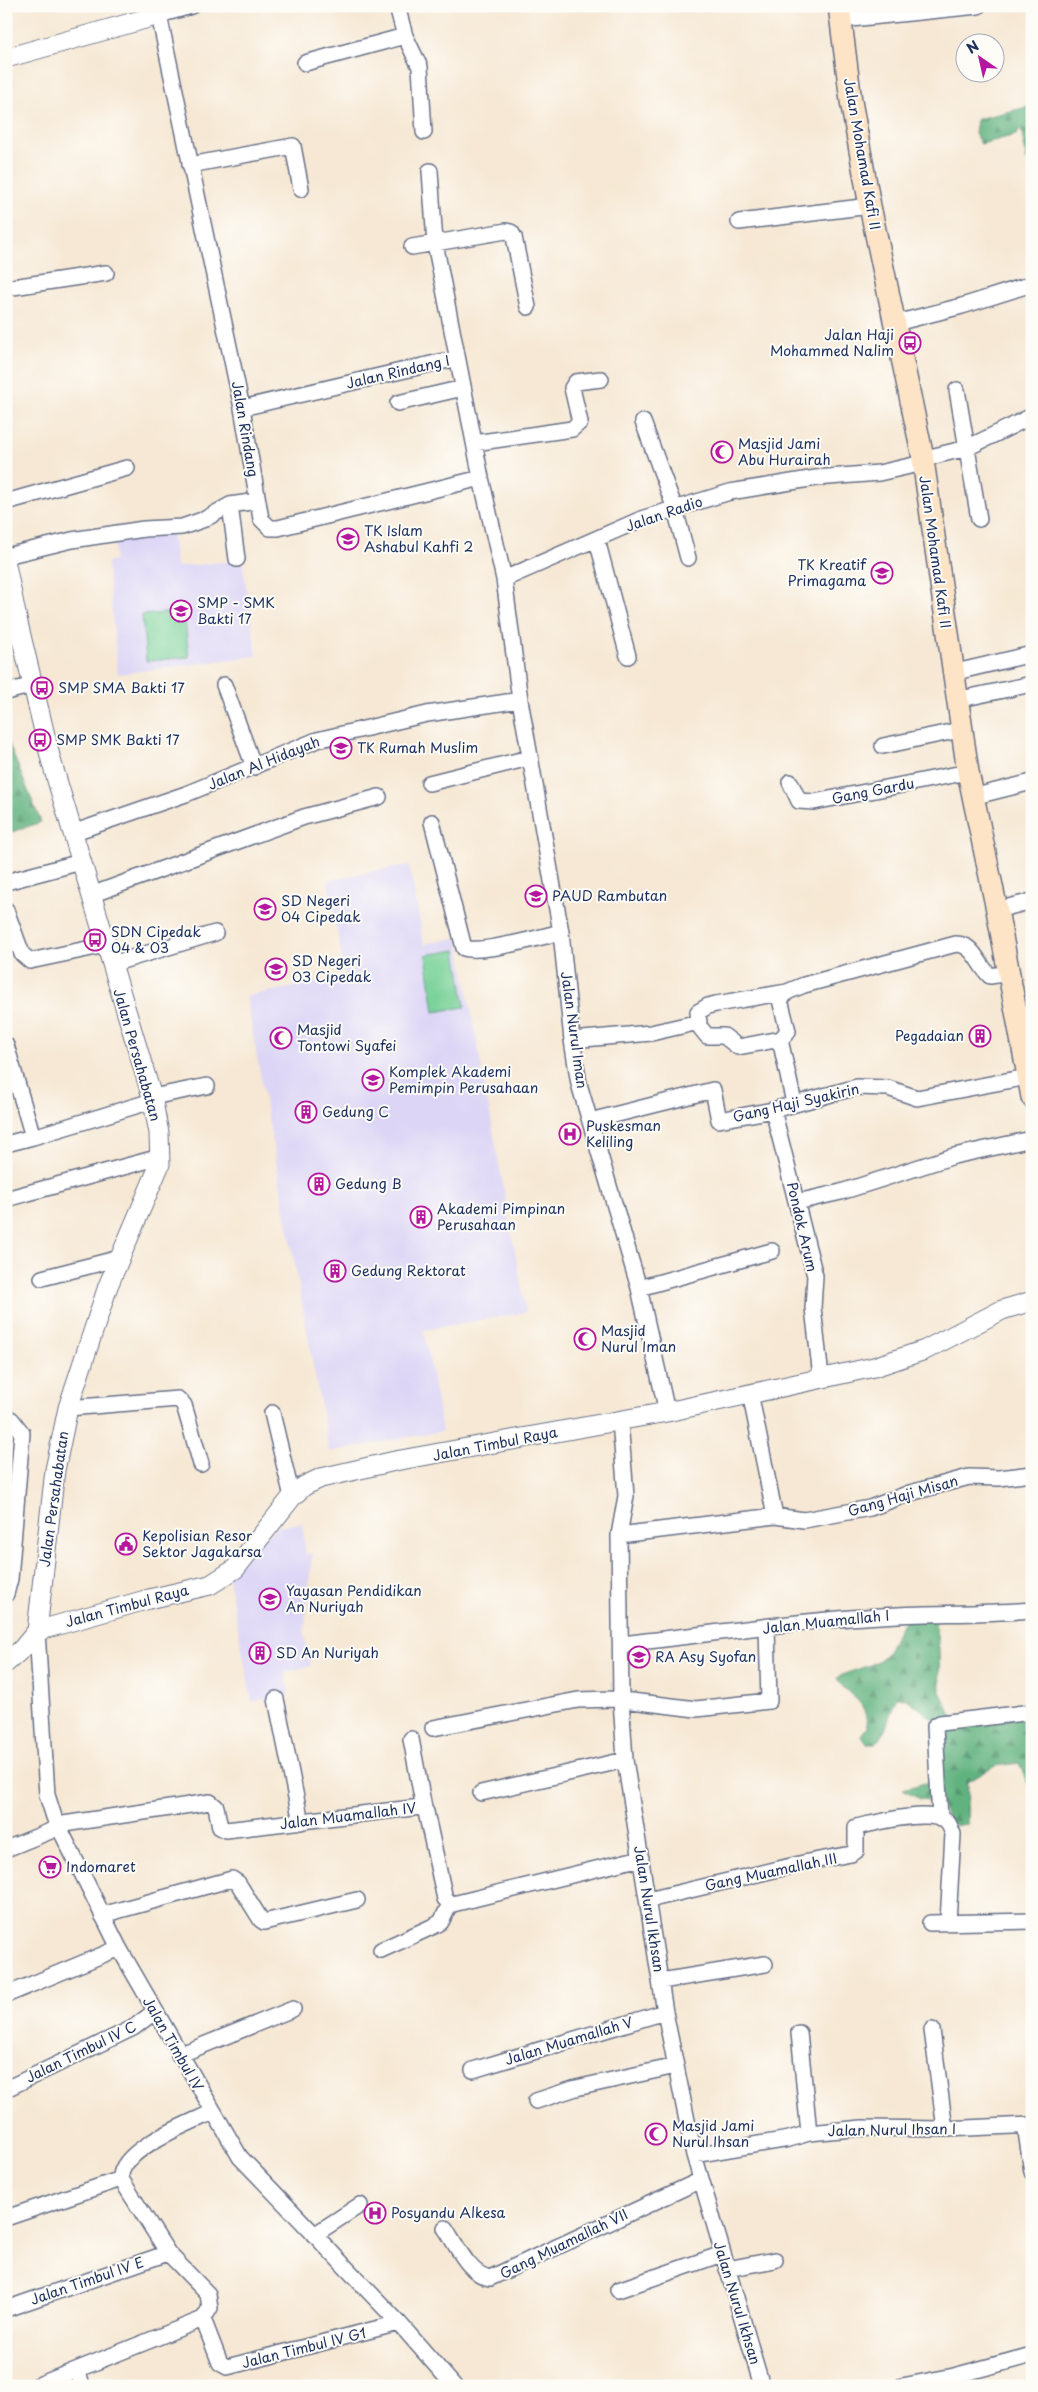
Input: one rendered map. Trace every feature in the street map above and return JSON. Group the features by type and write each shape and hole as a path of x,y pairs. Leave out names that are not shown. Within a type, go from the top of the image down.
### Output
{"main road":[{"name":"Jalan Mohamad Kafi II","path":"845,15 851,101 870,206 901,322 963,671 960,700 960,730 968,772 1017,904 1009,973 1026,1021 1029,1087"}],"street":[{"path":"6,58 158,11 191,6"},
{"path":"397,6 405,36 420,67 424,132"},
{"path":"845,15 873,18 978,6"},
{"name":"Jalan Rindang","path":"158,11 242,408 261,519 270,528 278,528 481,478"},
{"path":"305,64 405,36"},
{"path":"190,165 293,146 301,189"},
{"name":"Jalan Rindang I","path":"242,408 457,358 435,243 430,171"},
{"path":"739,222 870,206"},
{"path":"412,247 511,232 514,237 528,308"},
{"path":"6,288 106,273"},
{"path":"901,322 1032,284"},
{"path":"457,358 504,579 520,700"},
{"path":"474,442 572,429 578,426 580,422 572,388 573,384 601,379"},
{"path":"398,403 463,388"},
{"path":"957,390 979,519"},
{"name":"Jalan Radio","path":"504,579 644,518 730,492 816,478 879,473 966,448 1032,416"},
{"path":"643,422 675,509 688,558"},
{"path":"6,502 127,468"},
{"path":"6,556 72,540 144,529 182,526 205,519 230,505 257,501"},
{"path":"230,505 237,559"},
{"path":"597,540 628,656"},
{"name":"Jalan Persahabatan","path":"6,565 11,620 34,685 40,719 72,833 152,1099 159,1133 160,1156 155,1177 120,1258 90,1339 68,1408 55,1470 37,1631"},
{"path":"963,671 1032,654"},
{"path":"960,700 1032,684"},
{"path":"6,692 34,685"},
{"path":"224,685 254,767"},
{"name":"Jalan Nurul Iman","path":"520,700 561,932 572,1040 579,1084 639,1288 667,1412"},
{"name":"Jalan Al Hidayah","path":"72,833 186,794 317,740 428,714 520,700"},
{"path":"884,746 960,730"},
{"path":"429,783 529,758"},
{"name":"Gang Gardu","path":"790,782 799,801 814,802 968,772"},
{"path":"977,796 1032,782"},
{"path":"91,895 304,817 379,797"},
{"path":"432,822 464,948 470,950 497,946 561,932"},
{"path":"6,882 81,862"},
{"path":"6,910 22,954 30,962 106,945"},
{"path":"112,964 215,933"},
{"path":"787,992 780,1000 788,1035 781,1039 738,1047 724,1036 707,1036 699,1022 698,1012 708,1006 787,992 804,985 952,945 960,944 968,948 990,976 1009,973"},
{"path":"572,1040 651,1033 699,1022"},
{"path":"781,1039 794,1103"},
{"path":"6,1046 32,1137"},
{"path":"6,1144 152,1099 207,1086"},
{"name":"Gang Haji Syakirin","path":"590,1121 713,1090 719,1120 773,1110 857,1087 888,1088 917,1098 1029,1087"},
{"name":"Pondok Arum","path":"773,1110 814,1276 813,1308 821,1377"},
{"path":"797,1202 841,1192 954,1156 1032,1139"},
{"path":"6,1199 160,1156"},
{"path":"639,1288 772,1251"},
{"path":"42,1278 120,1258"},
{"name":"Jalan Timbul Raya","path":"6,1663 37,1631 149,1599 210,1585 236,1569 292,1497 304,1486 321,1478 395,1461 667,1412 874,1367 925,1350 1002,1310 1032,1301"},
{"path":"750,1393 775,1516"},
{"path":"68,1408 181,1401 201,1464"},
{"path":"272,1413 292,1497"},
{"path":"6,1418 11,1419 22,1433 10,1579 6,1594"},
{"name":"Jalan Nurul Ikhsan","path":"620,1420 626,1496 619,1535 621,1700 625,1760 665,2012 694,2155 762,2386"},
{"name":"Gang Haji Misan","path":"619,1535 775,1516 804,1520 870,1508 910,1493 969,1478 999,1478 1032,1474"},
{"name":"Jalan Muamallah I","path":"621,1644 898,1615 986,1614 1032,1610"},
{"path":"432,1728 578,1700 621,1700 696,1710 769,1701 766,1628"},
{"name":"Jalan Timbul IV","path":"37,1631 47,1795 57,1827 154,2012 240,2157 399,2323 454,2386"},
{"path":"276,1699 302,1822"},
{"path":"948,1922 954,1851 953,1834 948,1824 940,1818 935,1726 940,1723 1032,1712"},
{"path":"411,1739 424,1808"},
{"path":"481,1793 625,1760"},
{"name":"Jalan Muamallah IV","path":"57,1827 210,1802 216,1807 220,1827 226,1830 418,1806 424,1808 445,1899 450,1904"},
{"name":"Gang Muamallah III","path":"648,1900 808,1862 851,1854 856,1851 858,1846 853,1824 905,1816 940,1818"},
{"path":"6,1849 57,1827"},
{"path":"381,1950 441,1922 450,1904 640,1858"},
{"path":"102,1915 232,1879 238,1883 264,1922 356,1900"},
{"path":"930,1923 1032,1921"},
{"path":"6,1995 119,1948"},
{"path":"661,1981 764,1964"},
{"path":"179,2055 293,2009"},
{"name":"Jalan Timbul IV C","path":"6,2089 118,2036 154,2012"},
{"name":"Jalan Muamallah V","path":"472,2070 665,2012"},
{"path":"932,2030 945,2129"},
{"path":"799,2033 810,2133"},
{"path":"536,2101 576,2088 676,2066"},
{"path":"36,2386 203,2319 210,2308 208,2294 168,2253 121,2179 120,2173 123,2166 141,2148 213,2112"},
{"path":"1028,2125 1032,2172"},
{"name":"Jalan Nurul Ihsan I","path":"694,2155 789,2139 810,2133 862,2128 945,2129 1028,2125"},
{"path":"6,2218 121,2179"},
{"name":"Gang Muamallah VII","path":"445,2228 470,2264 479,2274 490,2278 701,2180"},
{"path":"314,2235 360,2205"},
{"name":"Jalan Timbul IV E","path":"6,2309 168,2253"},
{"path":"618,2290 722,2254"},
{"path":"727,2269 775,2260"},
{"name":"Jalan Timbul IV G1","path":"203,2319 220,2363 227,2367 399,2323"},
{"path":"902,2386 954,2376 1032,2355"},
{"path":"78,2370 82,2386"}],"shaded area":[{"name":"SMP - SMK Bakti 17","path":"172,533 176,567 242,560 257,656 118,674 107,562 115,560 114,539"},
{"name":"Komplek Akademi Pemimpin Perusahaan","path":"409,865 424,944 458,938 526,1312 424,1330 442,1431 329,1452 246,996 345,977 328,880"},
{"name":"Yayasan Pendidikan An Nuriyah","path":"302,1523 306,1555 312,1553 304,1633 311,1666 285,1672 289,1694 252,1702 226,1566 280,1526"}],"green space":[{"path":"1032,106 1032,165 1027,161 1021,129 1016,135 981,144 975,134 977,119"},
{"path":"184,611 189,657 146,661 142,615"},
{"path":"6,737 41,822 6,834"},
{"path":"456,950 465,1007 434,1012 426,955"},
{"path":"911,1617 934,1617 939,1649 940,1692 956,1723 1032,1713 1032,1793 1019,1763 995,1766 968,1782 967,1824 952,1826 939,1801 919,1799 903,1789 932,1781 942,1754 944,1728 907,1699 897,1697 880,1739 876,1744 867,1744 861,1735 867,1727 864,1709 837,1678 848,1672 873,1664 883,1657 901,1626"}],"place":[{"name":"Jalan Haji Mohammed Nalim","path":"910,343"},
{"name":"Masjid Jami Abu Hurairah","path":"722,452"},
{"name":"TK Islam Ashabul Kahfi 2","path":"348,539"},
{"name":"TK Kreatif Primagama","path":"882,573"},
{"name":"SMP - SMK Bakti 17","path":"181,611"},
{"name":"SMP SMA Bakti 17","path":"42,688"},
{"name":"SMP SMK Bakti 17","path":"40,740"},
{"name":"TK Rumah Muslim","path":"341,748"},
{"name":"PAUD Rambutan","path":"536,896"},
{"name":"SD Negeri 04 Cipedak","path":"265,909"},
{"name":"SDN Cipedak 04 & 03","path":"95,940"},
{"name":"SD Negeri 03 Cipedak","path":"276,969"},
{"name":"Pegadaian","path":"980,1036"},
{"name":"Masjid Tontowi Syafei","path":"281,1038"},
{"name":"Komplek Akademi Pemimpin Perusahaan","path":"373,1080"},
{"name":"Gedung C","path":"306,1112"},
{"name":"Puskesman Keliling","path":"570,1134"},
{"name":"Gedung B","path":"319,1184"},
{"name":"Akademi Pimpinan Perusahaan","path":"421,1217"},
{"name":"Gedung Rektorat","path":"335,1271"},
{"name":"Masjid Nurul Iman","path":"585,1339"},
{"name":"Kepolisian Resor Sektor Jagakarsa","path":"126,1544"},
{"name":"Yayasan Pendidikan An Nuriyah","path":"270,1599"},
{"name":"SD An Nuriyah","path":"260,1653"},
{"name":"RA Asy Syofan","path":"639,1657"},
{"name":"Indomaret","path":"50,1867"},
{"name":"Masjid Jami Nurul Ihsan","path":"656,2134"},
{"name":"Posyandu Alkesa","path":"375,2213"}]}
